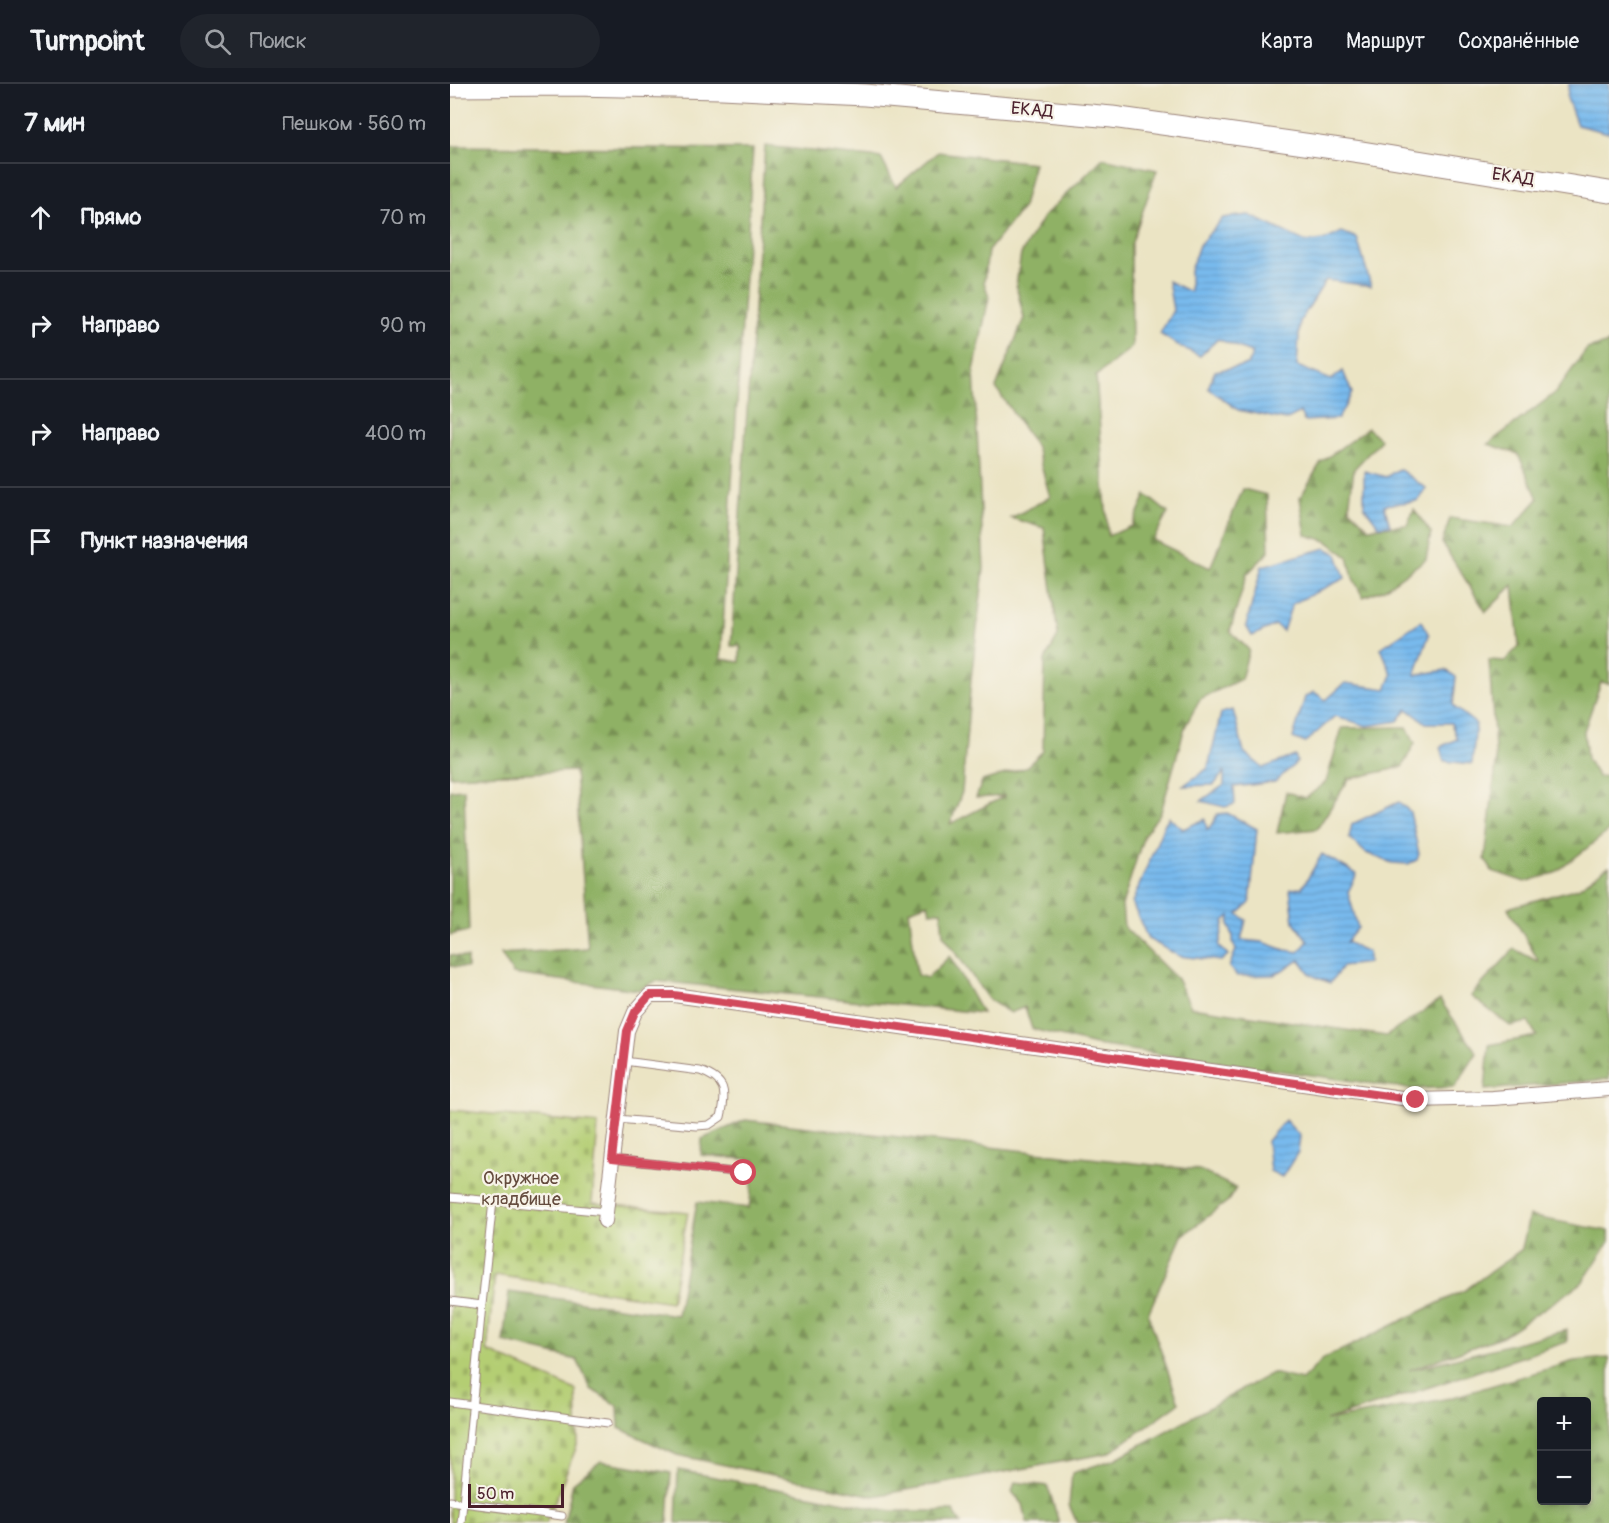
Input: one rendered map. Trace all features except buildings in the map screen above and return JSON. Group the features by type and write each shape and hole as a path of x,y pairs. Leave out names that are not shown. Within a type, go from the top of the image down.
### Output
{"highway":[{"name":"ЕКАД","path":"451,86 572,85 722,88 865,95 1112,117 1361,152 1609,192"}],"street":[{"path":"605,1216 627,1031 635,1012 650,995 674,995 1416,1100 1493,1098 1609,1089"}],"lane":[{"path":"617,1119 697,1126 710,1125 722,1116 725,1101 722,1083 712,1075 700,1071 624,1061"},
{"path":"612,1159 744,1173"},
{"path":"450,1197 605,1216"},
{"path":"461,1523 493,1201"},
{"path":"450,1301 482,1305"},
{"path":"450,1402 609,1423"},
{"path":"450,1502 562,1516"}],"green space":[{"path":"450,146 753,149 721,659 740,662 740,646 731,646 765,146 881,158 896,187 938,152 1034,163 1023,207 988,251 984,282 989,297 974,371 984,569 971,680 962,792 950,824 1005,796 976,798 982,781 1025,768 1043,751 1045,660 1058,636 1044,528 1011,518 1050,497 1036,447 996,388 1024,318 1016,285 1021,254 1043,217 1103,158 1157,170 1131,245 1132,347 1096,376 1108,536 1132,526 1146,495 1168,513 1153,540 1210,568 1243,489 1267,495 1269,552 1247,574 1230,631 1249,650 1241,679 1200,699 1185,727 1161,812 1144,835 1122,905 1124,927 1177,979 1191,1007 1386,1036 1440,1000 1477,1053 1455,1087 1411,1089 1095,1045 1032,1029 1025,1007 1010,1013 988,999 943,934 941,911 930,912 928,903 909,910 917,975 927,978 950,956 982,1013 656,981 638,990 513,974 501,954 588,948 575,771 450,776"},
{"path":"1609,343 1609,684 1601,682 1584,731 1587,759 1598,777 1609,776 1609,831 1555,873 1525,882 1492,871 1485,859 1496,764 1489,660 1505,661 1519,646 1513,585 1486,612 1442,543 1450,518 1513,527 1538,499 1518,454 1488,444 1555,393 1587,349"},
{"path":"1368,428 1381,440 1354,469 1349,508 1369,528 1407,525 1414,509 1431,533 1426,559 1384,589 1363,597 1353,578 1348,557 1327,541 1306,535 1300,498 1321,462"},
{"path":"1407,727 1415,743 1402,767 1349,779 1317,829 1277,833 1286,792 1306,798 1326,782 1342,728"},
{"path":"464,789 469,931 450,935 450,790"},
{"path":"1609,866 1609,1056 1607,1062 1609,1063 1609,1079 1485,1090 1489,1045 1537,1036 1528,1022 1510,1026 1471,996 1514,949 1539,962 1508,908 1578,888"},
{"path":"450,955 467,958 467,968 450,966"},
{"name":"Окружное кладбище","path":"450,1110 598,1124 592,1203 688,1212 671,1302 495,1275 487,1351 576,1390 578,1443 546,1523 450,1523"},
{"path":"745,1120 1199,1170 1236,1188 1228,1201 1182,1236 1148,1314 1179,1403 1109,1453 874,1496 677,1455 619,1428 618,1406 591,1389 577,1360 503,1342 509,1292 677,1315 697,1202 749,1208 755,1160 701,1155 702,1139"},
{"path":"1529,1216 1609,1231 1609,1242 1582,1283 1503,1336 1409,1370 1567,1330 1567,1342 1326,1421 1450,1398 1574,1361 1609,1358 1609,1523 1077,1523 1069,1505 1072,1473 1115,1459 1272,1373 1302,1380 1323,1359 1465,1290 1522,1249"},
{"path":"601,1461 671,1473 668,1523 564,1523 573,1483"},
{"path":"678,1470 892,1511 953,1511 961,1523 676,1523"},
{"path":"1015,1482 1048,1486 1059,1523 1027,1523 1023,1504 1012,1492"}],"water":[{"path":"1569,84 1609,84 1609,133 1577,125 1567,98"},
{"path":"1249,215 1306,242 1325,240 1342,232 1357,238 1371,286 1326,280 1300,321 1297,366 1331,380 1343,371 1352,393 1338,419 1304,421 1300,412 1286,420 1238,410 1208,388 1215,371 1247,365 1253,353 1218,339 1200,356 1160,334 1173,310 1168,281 1190,292 1190,271 1199,245 1223,218"},
{"path":"1399,469 1426,488 1418,501 1384,505 1390,525 1379,526 1364,506 1364,471 1386,477"},
{"path":"1326,548 1337,554 1345,578 1292,604 1283,631 1275,625 1252,636 1246,626 1262,566"},
{"path":"1421,621 1429,635 1415,675 1446,670 1456,677 1453,706 1476,724 1472,764 1444,761 1440,747 1457,739 1451,723 1426,723 1407,709 1398,721 1367,726 1335,716 1305,743 1293,738 1305,697 1314,692 1326,700 1345,683 1386,689 1392,675 1381,648"},
{"path":"1233,710 1244,752 1263,768 1295,756 1297,762 1275,782 1234,787 1235,804 1225,807 1201,801 1224,785 1224,772 1214,785 1183,786 1208,768 1221,713"},
{"path":"1399,802 1410,812 1419,854 1417,860 1408,864 1392,863 1366,853 1349,838 1352,824"},
{"path":"1227,813 1257,829 1250,903 1238,914 1246,920 1241,940 1263,942 1285,950 1299,952 1308,941 1294,922 1290,889 1302,888 1322,854 1357,874 1348,892 1358,928 1346,942 1368,952 1368,963 1343,966 1330,983 1311,975 1300,960 1274,975 1237,976 1229,967 1236,950 1229,925 1230,916 1225,920 1219,946 1228,955 1221,961 1179,956 1148,939 1132,903 1165,823 1169,817 1183,829 1205,819 1207,830 1217,814"},
{"path":"1285,1120 1300,1136 1298,1152 1282,1177 1270,1171 1267,1141"}],"route":[{"path":"744,1173 612,1159 627,1031 635,1012 650,995 674,995 1416,1100"}]}
